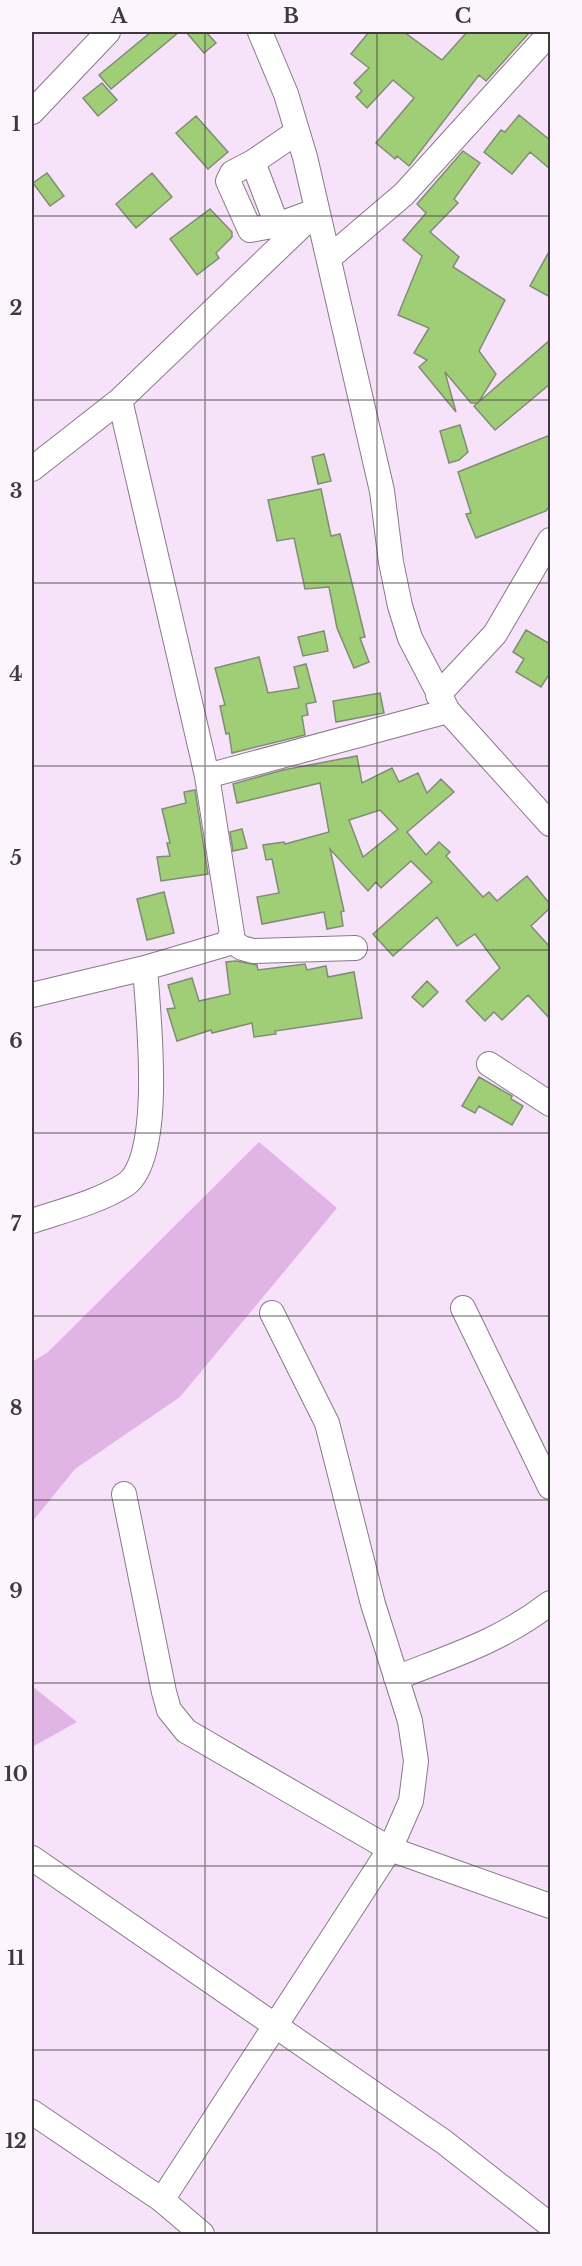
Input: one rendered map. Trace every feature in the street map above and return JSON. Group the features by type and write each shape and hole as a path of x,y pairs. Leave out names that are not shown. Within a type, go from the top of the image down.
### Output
{"street":[{"path":"32,112 108,32"},
{"path":"260,32 286,94 297,132 382,491 400,606 410,638 443,703 550,824"},
{"path":"328,258 404,194 550,33"},
{"path":"297,132 253,162 232,173 228,181 250,230 277,225 316,211"},
{"path":"32,469 120,400 316,211"},
{"path":"32,995 145,968 226,944 230,940 233,928 207,776 120,400"},
{"path":"207,776 443,703 542,574 550,540"},
{"path":"230,940 242,948 253,951 355,948"},
{"path":"32,1221 88,1201 126,1184 136,1174 144,1159 151,1071 145,968"},
{"path":"489,1064 550,1104"},
{"path":"463,1308 550,1487"},
{"path":"162,2200 390,1849 411,1801 416,1761 410,1721 374,1604 327,1423 272,1313"},
{"path":"124,1494 164,1692 169,1710 186,1731 390,1849 550,1906"},
{"path":"396,1678 498,1638 521,1625 550,1603"},
{"path":"32,1858 444,2142 550,2225"},
{"path":"32,2112 162,2200 202,2235"}],"shaded area":[{"path":"259,1142 337,1208 180,1397 75,1469 32,1522 32,1362 48,1352"},
{"path":"32,1686 77,1722 32,1747"}],"building":[{"path":"151,32 179,32 111,89 99,75"},
{"path":"186,32 206,32 216,43 204,53"},
{"path":"369,32 404,32 442,60 467,32 530,32 486,81 479,75 409,166 397,156 395,159 376,143 414,98 393,80 367,108 356,97 362,91 354,83 369,68 351,54"},
{"path":"102,83 117,100 98,116 83,98"},
{"path":"519,115 550,140 550,169 530,152 512,174 484,152 501,130 505,132"},
{"path":"196,116 228,152 208,169 176,133"},
{"path":"463,151 480,163 454,199 458,203 430,232 459,257 453,267 505,300 479,351 496,374 478,403 471,403 445,372 456,412 419,367 427,360 414,353 429,328 398,315 422,256 403,240 426,213 417,204"},
{"path":"47,173 64,196 50,206 33,183"},
{"path":"152,173 172,197 136,228 116,204"},
{"path":"210,209 232,232 232,237 216,253 219,258 197,275 170,239"},
{"path":"550,250 550,297 530,286"},
{"path":"550,340 550,384 495,430 474,406"},
{"path":"460,425 468,452 459,460 449,463 440,431"},
{"path":"550,435 550,505 546,511 476,538 466,514 471,513 458,472"},
{"path":"324,454 331,481 318,484 312,457"},
{"path":"321,489 331,536 340,534 365,637 360,638 369,662 354,668 337,628 329,587 305,589 294,538 277,541 268,500"},
{"path":"526,630 550,644 550,673 541,687 516,672 524,659 513,652"},
{"path":"324,631 328,651 303,656 298,637"},
{"path":"259,657 268,693 299,688 294,667 306,664 316,702 306,704 308,715 302,716 305,735 232,753 229,733 226,734 220,706 225,705 215,668"},
{"path":"380,693 384,713 336,722 333,701"},
{"path":"357,756 362,783 392,768 399,782 418,773 427,793 441,779 454,792 407,832 426,855 439,842 450,852 446,856 483,897 489,892 497,901 527,876 550,904 550,908 531,926 550,947 550,1019 528,995 502,1020 494,1012 485,1021 466,1001 500,968 475,934 457,946 437,917 393,956 373,934 432,882 411,861 381,888 376,882 368,891 330,849 344,911 341,912 343,926 327,929 324,912 262,924 257,897 279,893 272,859 266,860 263,845 284,842 285,844 329,832 320,783 237,803 233,784 283,770","holes":["380,810 398,829 363,857 349,820"]},
{"path":"195,790 208,874 161,881 157,857 170,856 167,843 170,843 162,809 186,803 184,792"},
{"path":"242,829 247,848 233,851 230,832"},
{"path":"164,892 174,933 147,940 137,899"},
{"path":"236,961 257,965 258,970 305,964 307,970 326,966 328,977 354,972 362,1018 275,1031 276,1034 254,1037 252,1023 212,1033 211,1030 177,1041 167,1009 175,1008 168,985 192,978 199,1001 230,994 226,962"},
{"path":"427,981 438,992 423,1007 412,997"},
{"path":"479,1077 512,1096 511,1099 523,1106 512,1125 479,1106 475,1113 462,1106"}]}
